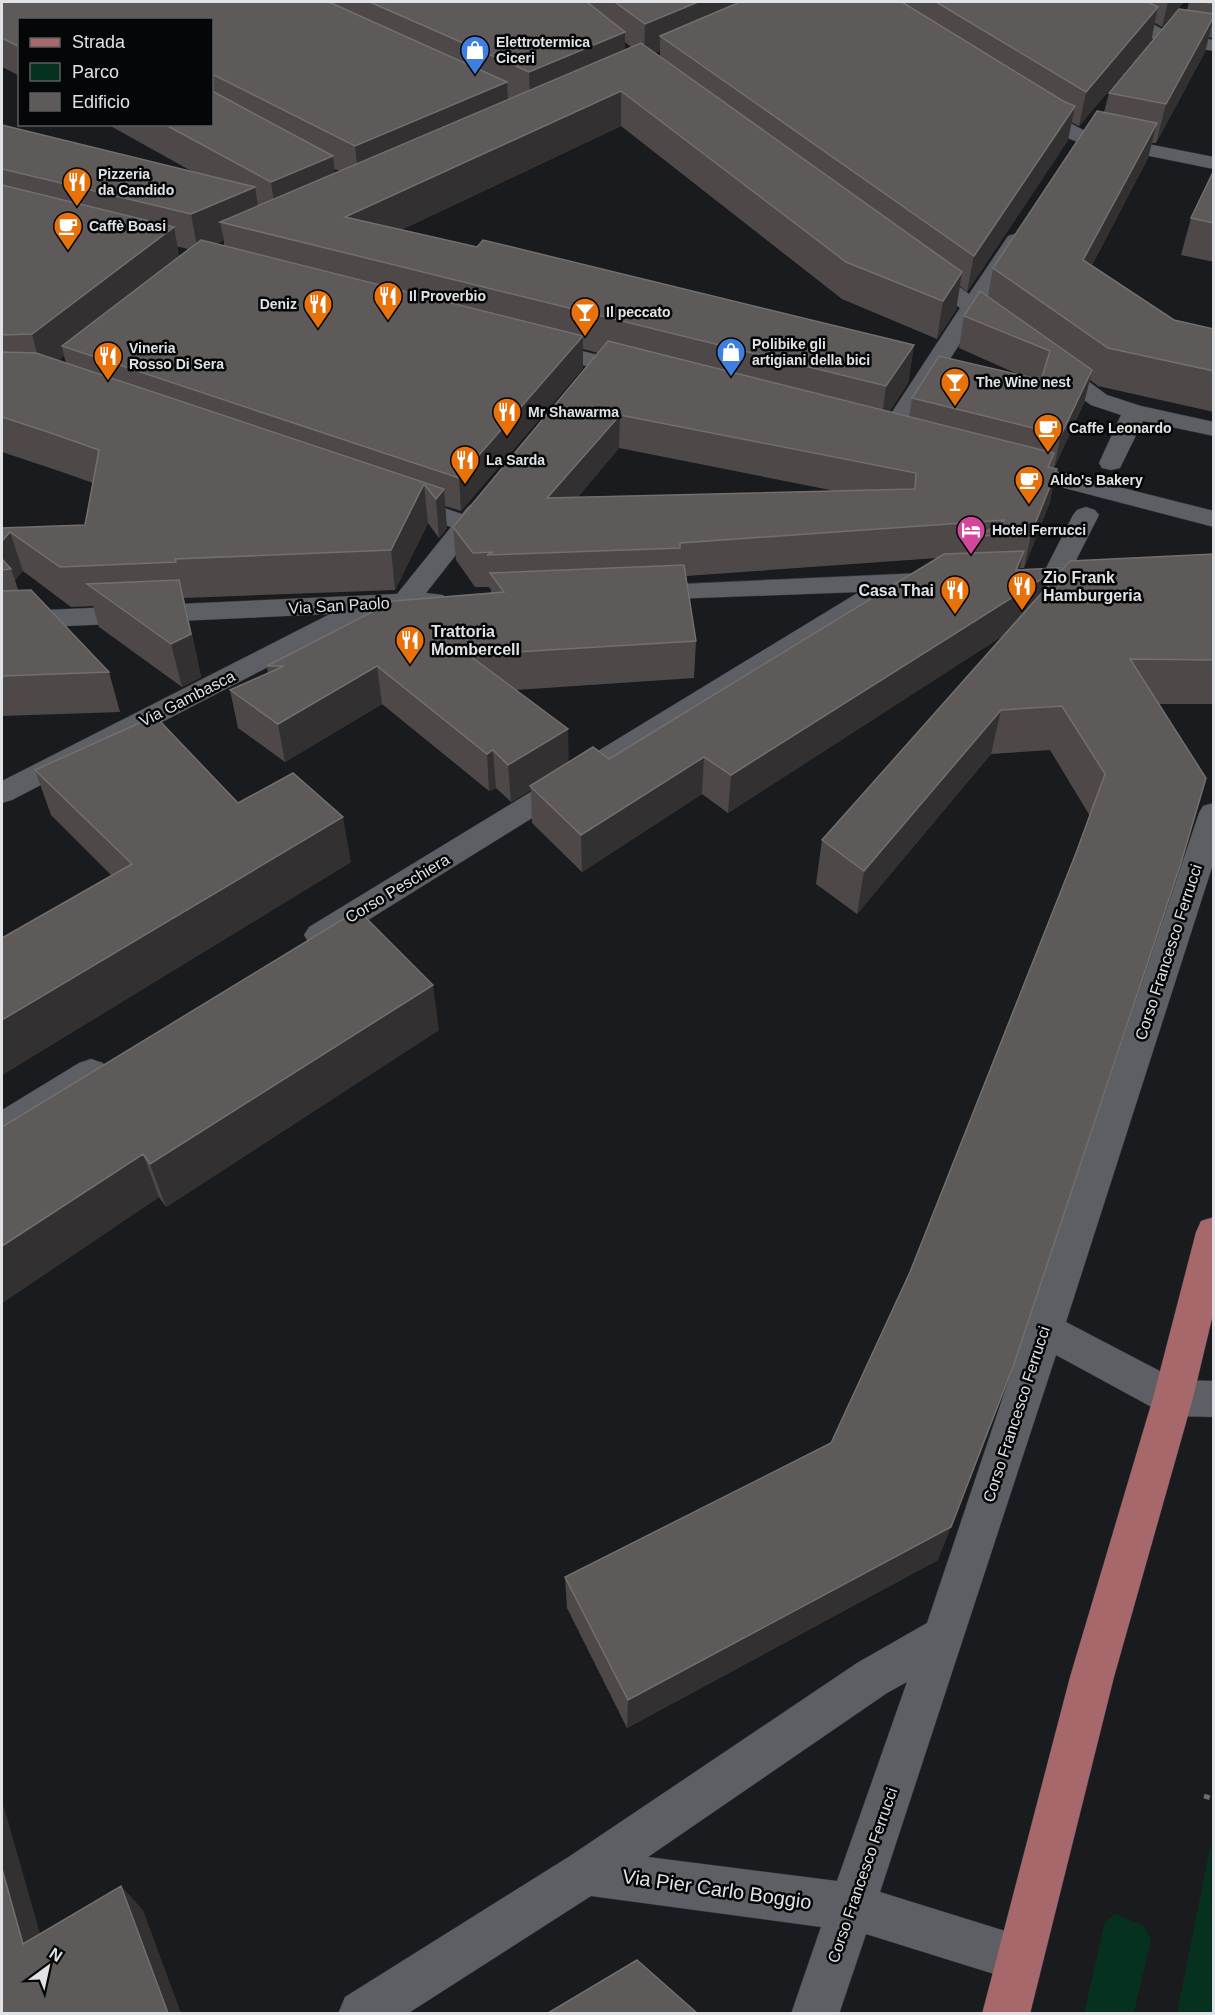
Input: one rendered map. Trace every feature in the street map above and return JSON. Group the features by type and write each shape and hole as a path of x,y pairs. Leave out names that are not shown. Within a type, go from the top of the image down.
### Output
{"main road":[{"path":"1006,2013 1092,1677 1193,1399 1214,1232"}],"street":[{"path":"1102,2 1164,38 1214,46"},
{"path":"1150,55 1180,20"},
{"path":"1014,98 1064,130 1077,143 1214,163"},
{"path":"1077,143 1099,116"},
{"path":"866,429 900,438 972,307 1028,219"},
{"path":"904,258 1099,400 1135,412 1214,429"},
{"path":"521,343 594,372 659,378"},
{"path":"1111,463 1135,412"},
{"path":"989,461 1214,519"},
{"path":"405,602 497,488"},
{"path":"384,496 467,524"},
{"path":"1055,576 1086,515"},
{"path":"625,593 974,579"},
{"name":"Corso Peschiera","path":"299,947 484,836 893,582"},
{"name":"Via San Paolo","path":"2,620 463,600"},
{"name":"Via Gambasca","path":"2,793 372,603"},
{"name":"Corso Francesco Ferrucci","path":"815,2013 944,1637 1214,813"},
{"path":"2,1127 114,1059"},
{"path":"1044,1329 1193,1399"},
{"name":"Via Pier Carlo Boggio","path":"362,2013 586,1872 872,1678 944,1637"},
{"name":"Via Pier Carlo Boggio","path":"586,1872 794,1901 850,1906 1020,1958"}],"path":[{"path":"1204,1796 1214,1799"}],"green space":[{"path":"1211,1843 1213,2013 1177,2013"},
{"path":"1115,1914 1144,1926 1151,1939 1134,2013 1084,2013 1105,1922"}],"building":[{"path":"2,2 329,2 507,82 355,146 213,75 213,18 18,18 18,46 2,38"},
{"path":"370,2 587,2 625,32 529,72"},
{"path":"615,2 698,2 645,24"},
{"path":"740,2 902,2 1063,101 1075,106 974,256 660,36"},
{"path":"936,2 1148,2 1158,7 1086,92"},
{"path":"1179,9 1214,14 1214,16 1166,104 1109,93"},
{"path":"641,43 962,272 943,301 846,262 621,91 345,217 477,247 483,240 914,345 886,386 220,222"},
{"path":"213,92 333,156 271,182 168,126 213,126"},
{"path":"1097,111 1157,123 1083,260 1174,320 1214,329 1214,371 1108,348 993,268"},
{"path":"2,125 255,187 191,214 2,169"},
{"path":"1214,170 1214,223 1191,218"},
{"path":"2,185 174,227 32,334 2,335"},
{"path":"201,240 583,336 459,478 62,346"},
{"path":"980,291 1092,370 1061,435 912,398 939,356 1041,380 1050,351 964,316"},
{"path":"608,341 1054,453 1048,467 1057,469 1031,534 979,536 1005,520 680,543 680,548 487,555 493,552 473,553 453,527","holes":["620,415 916,473 915,489 547,498"]},
{"path":"2,352 36,353 444,489 436,499 424,484 391,550 175,559 176,562 60,567 10,532 2,541 2,528 85,525 99,450 2,417"},
{"path":"1024,551 1016,570 1059,568 731,775 704,757 581,835 530,786 593,747 609,759 944,554"},
{"path":"1214,554 1214,660 1130,659 1206,778 1181,863 1014,1364 951,1527 628,1700 565,1577 831,1443 910,1272 1076,853 1105,774 1062,706 1001,710 864,871 822,840 1070,561"},
{"path":"2,559 11,569 2,570"},
{"path":"684,565 696,641 469,655 568,729 508,765 493,750 487,754 377,666 278,724 230,690 284,666 267,666 393,601 504,592 490,573"},
{"path":"179,580 191,634 171,644 87,584"},
{"path":"31,590 109,672 2,676 2,591"},
{"path":"155,716 238,803 293,773 343,817 2,1020 2,938 132,864 35,770"},
{"path":"358,910 433,985 150,1164 143,1154 2,1246 2,1127"},
{"path":"2,1869 23,1944 121,1886 168,2013 2,2013"},
{"path":"637,1960 697,2013 548,2013"}],"place":[{"name":"Elettrotermica Ciceri","path":"475,76"},
{"name":"Pizzeria da Candido","path":"77,208"},
{"name":"Caffè Boasi","path":"68,252"},
{"name":"Il Proverbio","path":"388,322"},
{"name":"Deniz","path":"318,330"},
{"name":"Il peccato","path":"585,338"},
{"name":"Polibike gli artigiani della bici","path":"731,378"},
{"name":"Vineria Rosso Di Sera","path":"108,382"},
{"name":"The Wine nest","path":"955,408"},
{"name":"Mr Shawarma","path":"507,438"},
{"name":"Caffe Leonardo","path":"1048,454"},
{"name":"La Sarda","path":"465,486"},
{"name":"Aldo's Bakery","path":"1029,506"},
{"name":"Hotel Ferrucci","path":"971,556"},
{"name":"Zio Frank Hamburgeria","path":"1022,612"},
{"name":"Casa Thai","path":"955,616"},
{"name":"Trattoria Mombercell","path":"410,666"}]}
